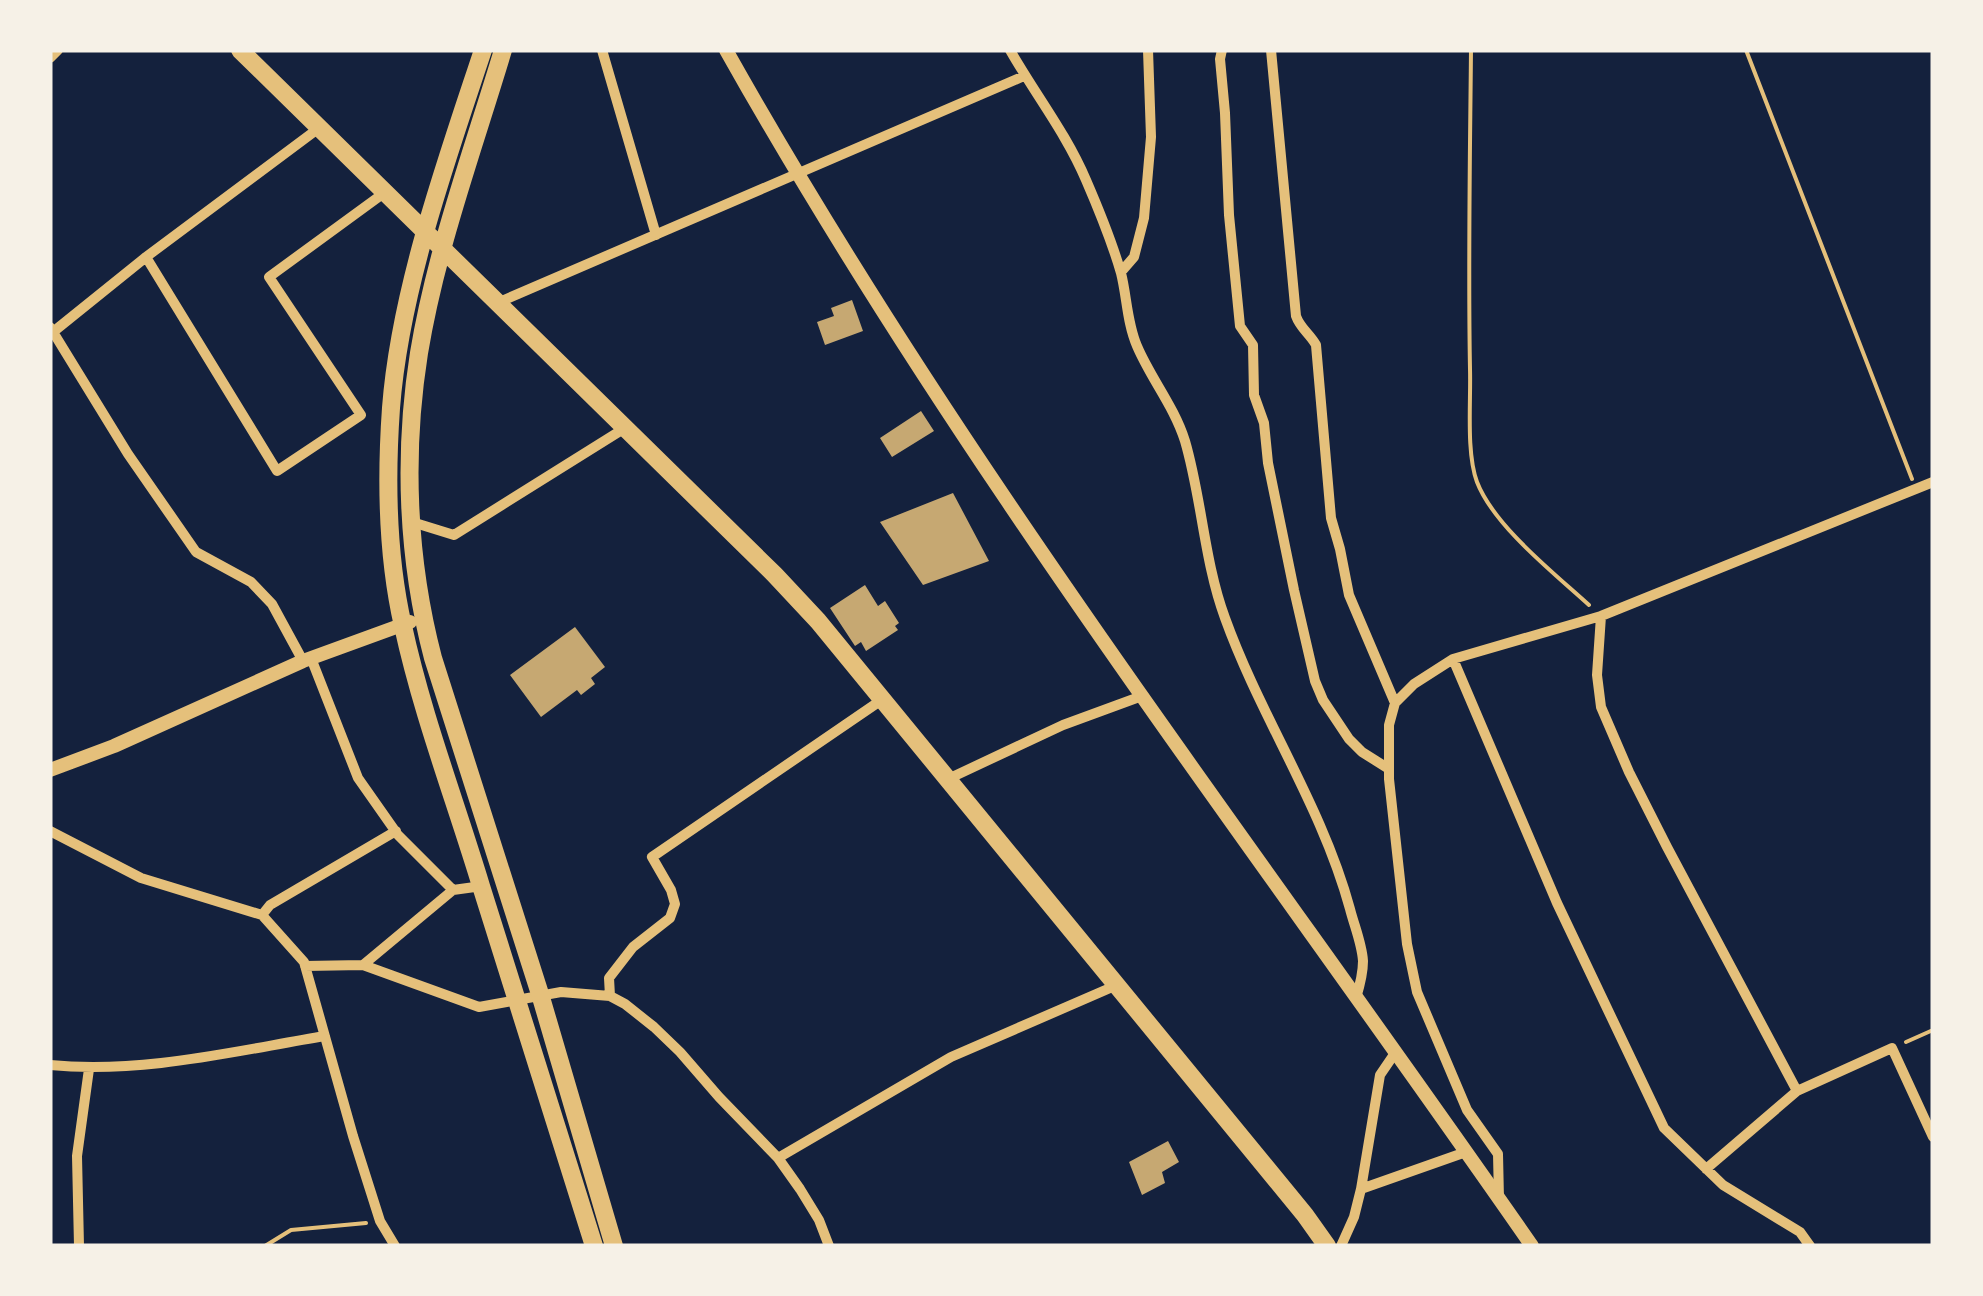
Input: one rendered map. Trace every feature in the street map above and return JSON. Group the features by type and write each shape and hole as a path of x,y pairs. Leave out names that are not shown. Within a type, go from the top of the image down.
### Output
{"highway":[{"path":"240,50 818,620 1327,1246"},
{"path":"482,50 409,294 392,406 390,520 402,625 594,1246"},
{"path":"503,50 442,251 423,336 412,407 411,521 422,618 614,1246"}],"street":[{"path":"50,58 58,50"},
{"path":"602,50 656,235"},
{"path":"726,50 866,287 961,434 1532,1246"},
{"path":"1010,50 1086,179 1121,272 1137,346 1170,405 1186,444 1216,592 1226,620 1253,687 1332,851 1363,956 1356,998"},
{"path":"1121,272 1134,256 1144,218 1151,137 1148,50"},
{"path":"1222,50 1229,215 1240,326 1253,346 1254,395 1264,423 1268,463 1294,590 1323,700 1349,740 1389,769"},
{"path":"1271,50 1296,316 1316,346 1330,518 1349,595 1395,703"},
{"path":"496,303 1024,76"},
{"path":"319,128 52,330 128,454 196,552 251,582 272,604 307,659 358,778 396,831 453,890"},
{"path":"146,256 277,472 361,416 269,277 384,192"},
{"path":"411,521 454,535 625,428"},
{"path":"1499,1199 1498,1154 1466,1110 1417,992 1406,944 1389,769 1389,726 1395,703 1414,684 1453,659 1601,616 1933,482"},
{"path":"1601,616 1597,675 1601,707 1667,847 1796,1090"},
{"path":"50,770 114,746 307,659 422,618"},
{"path":"1453,659 1557,903 1664,1128 1723,1185 1800,1232 1810,1246"},
{"path":"948,778 1062,725 1142,696"},
{"path":"610,996 609,978 632,947 670,918 675,904 652,858 883,699"},
{"path":"50,831 141,878 262,916 304,962 380,1222 395,1246"},
{"path":"262,916 270,905 396,831"},
{"path":"364,965 453,890 482,886"},
{"path":"305,966 364,965 479,1007 561,992 610,996 654,1027 778,1158 819,1220 830,1246"},
{"path":"778,1158 951,1057 1118,985"},
{"path":"50,1065 88,1069 154,1065 325,1036"},
{"path":"1706,1169 1796,1090 1892,1048 1933,1137"},
{"path":"1340,1246 1354,1217 1361,1189 1380,1074 1395,1053"},
{"path":"80,1246 77,1156 88,1069"},
{"path":"1361,1189 1466,1152"}],"path":[{"path":"1471,50 1468,270 1476,480 1490,507 1601,616"},
{"path":"1746,50 1916,489"},
{"path":"1892,1048 1933,1030"},
{"path":"266,1246 291,1230 380,1222"}],"building":[{"path":"852,300 863,331 825,345 817,322 834,316 831,308"},
{"path":"921,411 934,431 892,457 880,438"},
{"path":"953,493 989,561 923,585 880,522"},
{"path":"865,585 878,606 885,601 899,623 895,626 898,630 866,651 861,642 855,646 830,608"},
{"path":"575,627 605,667 591,678 595,684 581,695 577,690 541,717 510,675"},
{"path":"1168,1141 1179,1162 1162,1172 1165,1183 1142,1195 1129,1162"}]}
